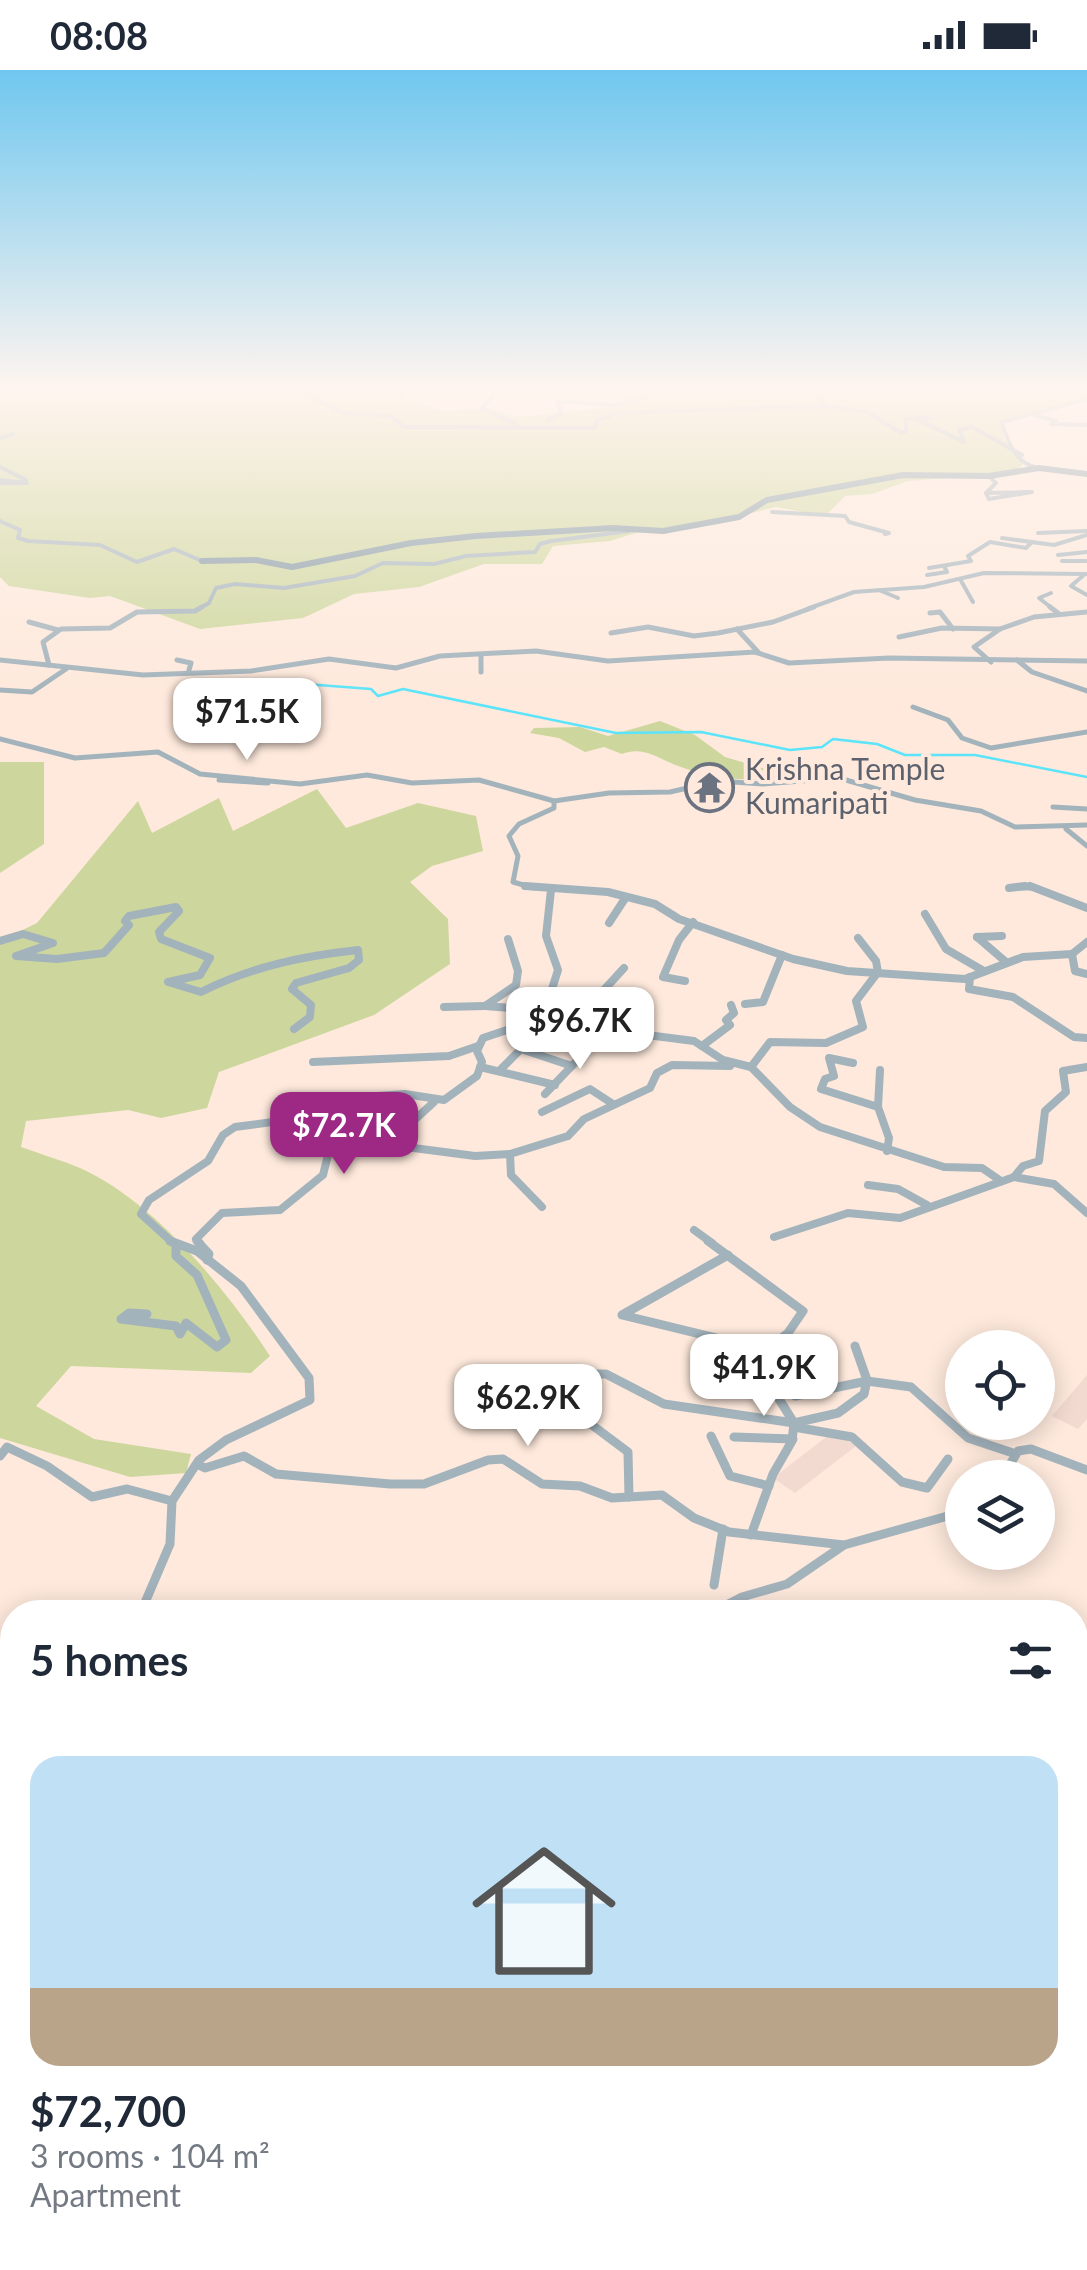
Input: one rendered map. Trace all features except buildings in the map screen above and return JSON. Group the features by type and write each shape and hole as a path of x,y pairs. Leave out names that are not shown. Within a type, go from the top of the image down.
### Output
{"main road":[{"path":"202,561 256,560 292,567 411,543 613,528 664,531 739,517 766,500 821,492"}],"street":[{"path":"978,498 1000,492"},
{"path":"1013,492 1026,501"},
{"path":"987,494 1032,492 1028,492"},
{"path":"772,512 846,516 848,522 889,533 885,534"},
{"path":"0,521 20,530 18,538 27,542 59,540 78,546 108,546 133,562 146,562 174,549 202,561"},
{"path":"29,622 58,630 110,628 145,611 195,610 210,603 216,588 234,584 284,588 354,576 383,563 417,566 466,556 511,557 535,552 540,544 554,540 602,539 630,531"},
{"path":"1038,533 1087,536"},
{"path":"1002,538 1030,543 1087,536"},
{"path":"1073,540 1087,550"},
{"path":"928,571 948,572 944,566 971,561 969,556 990,542 1026,548 1030,543"},
{"path":"1082,561 1060,558 1087,550"},
{"path":"1074,554 1082,561"},
{"path":"611,633 648,627 694,636 737,629 879,590 994,572 1086,574"},
{"path":"1086,574 1071,586 1087,594"},
{"path":"960,579 973,602"},
{"path":"879,590 898,598"},
{"path":"1050,593 1039,598 1061,614"},
{"path":"930,612 940,612 953,628"},
{"path":"991,662 974,647 1000,629 1018,621 1087,612"},
{"path":"899,637 953,628 1000,629"},
{"path":"737,629 758,652"},
{"path":"49,664 43,642 58,630"},
{"path":"0,660 143,676 188,670 251,671 329,659 396,668 440,656 551,651 618,661 758,652 789,663 896,658 1087,661"},
{"path":"481,654 481,672"},
{"path":"178,660 191,663 188,670"},
{"path":"1017,660 1032,672 1087,691"},
{"path":"0,690 32,692 66,669"},
{"path":"913,706 948,720 956,734 984,746 1026,744 1066,730 1087,732"},
{"path":"0,739 75,758 158,752 196,774 235,774 308,784 367,775 412,782 472,780 504,784 554,801 608,793 680,790 718,781 763,784 839,778 915,800 981,811 1016,828 1066,829 1087,825"},
{"path":"220,780 240,780 249,785 277,782"},
{"path":"554,801 554,808 519,824 508,839 518,856 514,882 551,890 608,892 655,904 782,955 835,970 970,977 1030,956 1080,952"},
{"path":"1052,806 1087,809"},
{"path":"1066,829 1087,846"},
{"path":"1009,888 1029,885 1087,908"},
{"path":"544,1015 558,970 546,936 551,890"},
{"path":"609,923 626,897"},
{"path":"0,941 23,934 52,940 53,944 16,956 57,959 104,953 129,925 125,920 129,916 176,907 179,912 160,932 160,938 210,958 200,976 168,982 200,992 232,976 264,970 293,957 358,950 359,960 348,968 296,983 292,988 311,1005 310,1017 294,1029"},
{"path":"925,914 929,931 946,952 982,970"},
{"path":"685,981 663,977 679,940 693,922"},
{"path":"1002,936 977,936 1006,962"},
{"path":"751,1067 770,1042 826,1043 860,1030 863,1024 856,1001 878,972 876,961 858,938"},
{"path":"485,1006 516,985 518,971 508,939"},
{"path":"1087,942 1075,971 1087,974"},
{"path":"745,1004 764,1002 782,955"},
{"path":"582,1014 624,968"},
{"path":"970,977 969,989 1014,997 1074,1037 1087,1040"},
{"path":"444,1007 485,1006 544,1015"},
{"path":"702,1046 730,1025 726,1020 734,1013 731,1006"},
{"path":"312,1062 450,1056 478,1046 496,1032 561,1012 615,1021 647,1035 688,1039 740,1066"},
{"path":"545,1094 615,1021"},
{"path":"544,1035 588,1049"},
{"path":"396,1148 397,1136 406,1133 426,1106 459,1093 480,1068 478,1046"},
{"path":"499,1071 522,1049 572,1066"},
{"path":"853,1063 829,1058 834,1076 825,1079 821,1089 878,1107"},
{"path":"207,1260 209,1254 196,1239 216,1216 243,1207 269,1214 283,1208 300,1187 323,1175 330,1151 396,1148 475,1156 510,1154 568,1136 584,1119 650,1088 658,1074 672,1066 751,1067 790,1107 820,1127 944,1167 977,1167 1001,1181"},
{"path":"480,1068 555,1084"},
{"path":"1014,1177 1023,1166 1039,1161 1045,1111 1066,1092 1063,1071 1087,1068"},
{"path":"880,1070 878,1107 890,1138 887,1150"},
{"path":"542,1112 590,1089 613,1104"},
{"path":"172,1501 182,1493 198,1458 228,1439 305,1406 311,1390 309,1378 241,1286 207,1260 176,1245 140,1214 149,1200 208,1161 223,1134 235,1127 302,1118 364,1097 405,1094 438,1100"},
{"path":"510,1154 510,1175 542,1207"},
{"path":"774,1237 860,1211 889,1219 1014,1177 1054,1184 1087,1212"},
{"path":"868,1185 898,1189 927,1206"},
{"path":"694,1230 803,1311 788,1333 766,1350"},
{"path":"146,1314 129,1313 122,1318 176,1326 180,1334 186,1323 216,1347 226,1340 197,1275 176,1256 176,1245"},
{"path":"728,1255 622,1314 630,1320 766,1350"},
{"path":"794,1425 857,1404 865,1395 867,1382 855,1346"},
{"path":"752,1535 767,1504 769,1486 793,1440 794,1425 784,1400 766,1378 766,1350"},
{"path":"629,1497 628,1452 576,1413 573,1396 592,1374 606,1374 664,1404 852,1437 912,1487 927,1488 948,1458"},
{"path":"795,1396 867,1382 911,1386 968,1438 1016,1454 1031,1449 1087,1470"},
{"path":"711,1436 730,1476 769,1486"},
{"path":"734,1436 793,1440"},
{"path":"2,1450 47,1466 92,1497 127,1489 172,1501"},
{"path":"1012,1460 1016,1454"},
{"path":"197,1464 205,1468 244,1456 276,1474 424,1484 488,1460 503,1460 542,1484 580,1486 612,1498 662,1495 695,1519 785,1543 844,1544 945,1517"},
{"path":"148,1600 158,1584 174,1521 172,1501"},
{"path":"714,1585 723,1529"},
{"path":"736,1600 787,1584 844,1544"},
{"path":"525,2270 533,2270"}],"shaded area":[{"path":"1087,1375 1087,1419 1078,1429 1055,1418 1055,1412"},
{"path":"834,1431 856,1446 795,1493 773,1478"}],"green space":[{"path":"0,492 878,492 845,496 825,516 776,507 676,531 642,531 610,541 553,546 542,564 484,564 419,587 354,594 303,618 200,629 110,596 90,598 9,586 0,577"},
{"path":"660,721 695,735 725,757 800,779 710,775 645,752 622,754 604,747 585,752 559,738 530,733 534,728 580,727 608,736"},
{"path":"0,762 44,762 44,844 0,873"},
{"path":"317,789 346,828 418,803 476,816 483,851 432,866 410,882 448,919 450,964 374,1015 219,1072 207,1108 161,1118 128,1110 26,1121 21,1147 80,1168 135,1202 210,1276 270,1356 251,1373 71,1366 36,1406 94,1439 191,1454 186,1473 130,1477 0,1438 0,941 37,923 138,801 152,833 219,798 233,831"}],"waterway":[{"path":"266,681 371,689 378,696 403,689 616,733 701,732 790,750 822,747 833,739 877,744 905,755 975,755 1087,777"}],"place":[{"name":"Krishna Temple Kumaripati","path":"710,787"}]}
